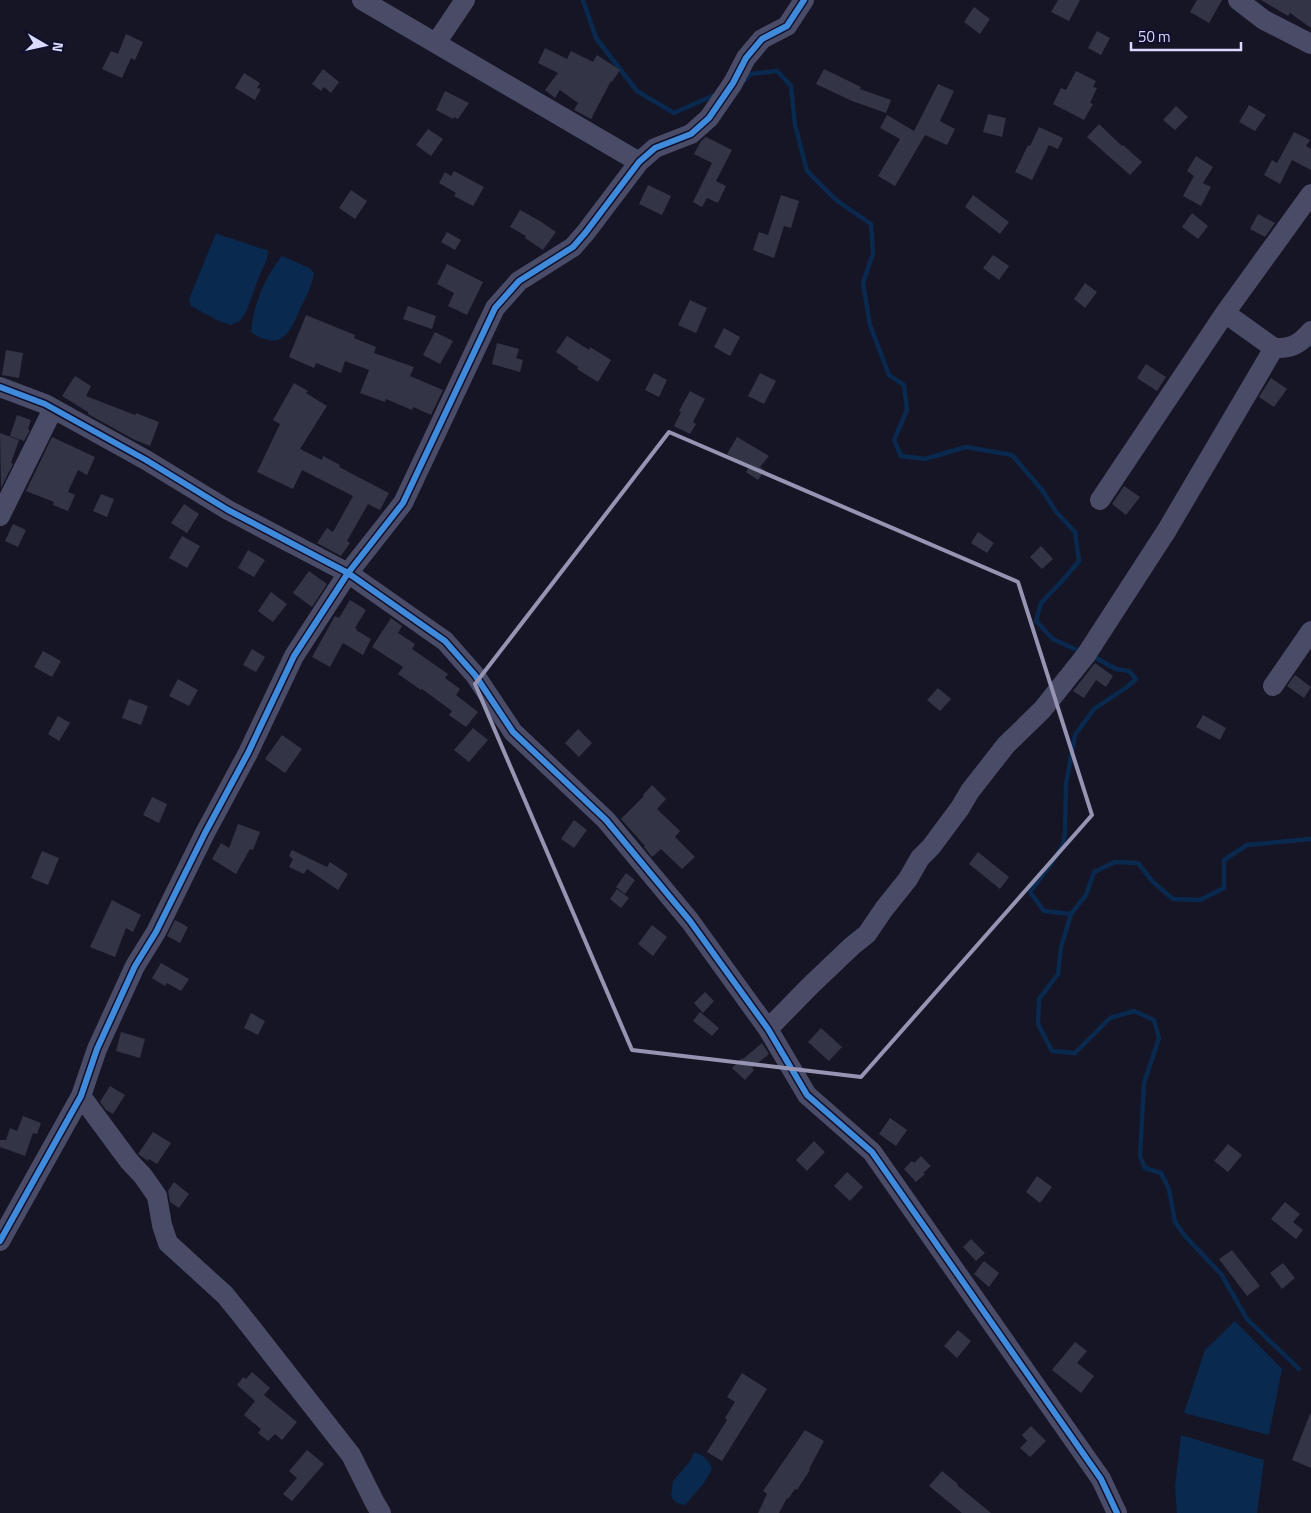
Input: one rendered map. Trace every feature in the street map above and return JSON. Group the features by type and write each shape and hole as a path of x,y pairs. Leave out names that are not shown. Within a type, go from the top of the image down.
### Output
{"street":[{"path":"362,0 639,162"},
{"path":"436,44 465,0"},
{"path":"0,1241 81,1096 97,1049 135,966 156,932 204,833 248,753 294,656 348,573 403,503 495,308 519,280 572,247 586,232 639,162 655,148 690,134 709,118 733,83 746,58 762,39 787,26 804,0"},
{"path":"1238,0 1264,20 1311,44"},
{"path":"1100,500 1226,313 1311,194"},
{"path":"1226,313 1274,348 1293,347 1304,340 1311,331"},
{"path":"768,1029 810,986 867,934 908,879 920,858 960,808 1006,745 1042,710 1086,655 1167,530 1274,348"},
{"path":"0,387 53,409 146,460 228,510 348,573 445,641 475,675 513,732 606,820 690,921 768,1029 807,1095 872,1152 1101,1479 1117,1513"},
{"path":"0,516 53,409"},
{"path":"1273,686 1311,631"},
{"path":"81,1096 128,1161 143,1176 157,1196 162,1225 168,1242 225,1295 351,1455 381,1513"}],"highlighted area":[{"path":"669,432 1018,582 1092,815 861,1077 632,1050 475,684"}],"water":[{"path":"216,233 268,250 267,260 247,310 240,321 231,325 219,321 191,306 189,299"},
{"path":"282,256 310,268 314,273 307,295 290,330 281,339 275,341 259,337 251,332 254,312 261,292 270,273"},
{"path":"1235,1321 1282,1369 1269,1435 1184,1413 1205,1350"},
{"path":"1181,1435 1264,1460 1257,1513 1177,1513 1175,1486"},
{"path":"694,1452 706,1458 712,1469 704,1483 683,1505 675,1502 671,1496 673,1481 691,1460"}],"building":[{"path":"1058,0 1080,0 1069,21 1051,12"},
{"path":"1197,0 1222,0 1209,23 1190,12"},
{"path":"1261,0 1311,0 1311,28 1290,13 1288,16"},
{"path":"974,7 990,19 980,34 964,22"},
{"path":"1097,31 1110,38 1101,55 1088,48"},
{"path":"126,34 143,42 135,60 131,58 122,78 102,69 111,51 118,54"},
{"path":"545,48 567,59 571,51 593,62 597,55 620,70 611,81 591,119 574,110 578,103 560,90 555,98 545,90 558,73 538,63"},
{"path":"323,69 339,82 331,93 324,87 321,91 312,84"},
{"path":"824,69 861,87 860,89 891,100 886,113 852,101 816,84"},
{"path":"1076,71 1096,81 1093,87 1097,88 1090,103 1093,104 1084,120 1053,104 1061,88 1066,90"},
{"path":"244,73 260,83 257,88 261,89 255,100 235,88"},
{"path":"938,84 954,91 940,121 955,129 947,145 925,135 895,186 878,176 900,139 880,128 887,115 914,131"},
{"path":"445,91 469,103 458,119 454,117 453,119 436,110"},
{"path":"1249,105 1266,115 1255,131 1239,122"},
{"path":"1176,106 1188,117 1175,130 1163,120"},
{"path":"988,114 1006,118 1002,137 983,132"},
{"path":"1099,124 1142,162 1130,175 1087,137"},
{"path":"1039,127 1063,138 1058,149 1049,145 1032,180 1015,172"},
{"path":"428,129 443,139 431,156 416,145"},
{"path":"1294,132 1310,140 1306,146 1311,149 1311,170 1292,160 1280,184 1264,175 1272,160 1277,163"},
{"path":"706,137 732,150 716,181 726,186 718,203 707,198 702,207 693,202 712,163 694,154 701,141"},
{"path":"1196,156 1213,167 1203,183 1211,187 1201,206 1183,196 1194,176 1187,171"},
{"path":"454,171 484,187 473,206 454,196 456,193 439,183 445,172 451,176"},
{"path":"648,185 671,196 662,215 639,204"},
{"path":"351,190 367,201 355,219 339,208"},
{"path":"781,195 799,201 791,228 784,226 774,258 753,250 759,232 768,235"},
{"path":"973,195 1009,222 1000,234 965,207"},
{"path":"520,210 556,232 543,250 525,238 526,236 510,227"},
{"path":"1192,213 1208,226 1198,239 1182,227"},
{"path":"1258,214 1275,223 1265,237 1250,229"},
{"path":"447,232 461,240 455,250 441,242"},
{"path":"993,255 1009,266 999,280 983,268"},
{"path":"447,264 483,282 467,315 448,306 454,293 437,284"},
{"path":"1085,283 1097,292 1085,308 1074,299"},
{"path":"690,300 707,308 696,333 678,325"},
{"path":"408,306 436,316 432,329 403,319"},
{"path":"306,315 355,335 354,338 376,347 374,353 414,367 410,376 443,390 431,415 413,407 412,410 386,399 385,402 360,393 369,370 345,361 341,373 316,363 314,368 289,357"},
{"path":"724,328 740,337 730,356 714,347"},
{"path":"435,332 453,341 440,364 423,355"},
{"path":"567,336 589,350 590,347 611,360 598,382 577,369 578,367 556,352"},
{"path":"497,343 519,349 516,358 523,360 520,372 492,364"},
{"path":"6,350 23,353 19,378 2,375"},
{"path":"1146,364 1166,377 1157,391 1137,378"},
{"path":"654,373 667,380 659,397 645,390"},
{"path":"760,373 776,381 764,404 748,396"},
{"path":"75,376 91,386 86,396 159,422 150,446 133,439 88,414 88,412 62,396"},
{"path":"1271,378 1287,389 1274,407 1259,397"},
{"path":"294,383 327,406 300,449 322,460 323,456 340,465 339,467 389,493 380,510 368,504 347,541 350,543 341,556 317,543 327,528 333,532 353,496 302,470 293,489 257,472 280,424 273,420"},
{"path":"690,391 705,399 693,422 696,424 690,434 674,426 681,412 679,411"},
{"path":"17,415 31,420 28,429 30,430 24,441 10,436"},
{"path":"0,433 19,440 11,463 13,464 1,488"},
{"path":"52,437 95,457 87,475 78,470 68,492 75,495 68,511 53,505 54,502 26,491"},
{"path":"737,437 769,456 760,467 765,470 758,480 746,472 749,467 727,454"},
{"path":"1124,486 1140,497 1126,515 1112,504"},
{"path":"101,494 114,499 107,517 93,511"},
{"path":"184,504 199,514 187,533 171,523"},
{"path":"13,524 26,530 18,547 5,541"},
{"path":"978,532 994,543 987,553 971,543"},
{"path":"182,536 200,546 187,568 169,558"},
{"path":"1041,546 1053,559 1042,569 1030,557"},
{"path":"248,550 265,560 254,577 238,568"},
{"path":"309,571 327,584 312,607 293,593"},
{"path":"271,592 287,604 273,622 258,611"},
{"path":"350,600 366,610 355,628 371,639 363,655 343,643 330,667 312,657 335,616 339,618"},
{"path":"391,618 402,626 398,633 415,644 412,649 448,674 445,678 460,689 456,695 478,712 466,727 449,715 452,711 398,674 403,667 372,647"},
{"path":"252,649 265,657 256,672 243,665"},
{"path":"43,651 61,661 52,677 34,667"},
{"path":"1095,663 1113,676 1106,687 1096,680 1084,698 1073,691"},
{"path":"1295,675 1311,687 1304,698 1287,686"},
{"path":"178,679 198,690 189,706 169,696"},
{"path":"938,688 951,699 940,711 927,700"},
{"path":"129,699 148,706 141,725 122,718"},
{"path":"1203,715 1226,728 1220,740 1196,727"},
{"path":"58,716 70,723 59,741 48,734"},
{"path":"473,728 488,740 469,762 454,750"},
{"path":"578,729 592,743 579,757 565,743"},
{"path":"282,735 302,749 285,773 265,759"},
{"path":"652,785 666,799 657,809 680,831 675,837 695,857 682,869 661,849 652,857 645,846 621,819"},
{"path":"152,797 167,804 159,823 143,815"},
{"path":"574,820 587,830 574,848 561,839"},
{"path":"238,824 260,832 253,850 250,849 236,874 212,859 221,843 229,848"},
{"path":"292,850 327,867 330,862 348,874 338,890 307,869 304,874 289,867 293,859 289,856"},
{"path":"42,851 59,858 48,885 31,878"},
{"path":"978,852 1009,877 1000,889 969,864"},
{"path":"626,873 635,880 625,894 616,887"},
{"path":"617,889 629,898 621,908 610,899"},
{"path":"112,900 141,915 133,932 126,928 115,957 90,947"},
{"path":"175,920 188,927 180,943 167,936"},
{"path":"652,925 667,937 653,956 638,944"},
{"path":"161,963 189,979 181,991 167,983 165,986 152,978"},
{"path":"705,992 714,1001 703,1013 694,1003"},
{"path":"700,1012 719,1028 712,1036 693,1021"},
{"path":"251,1013 265,1021 258,1035 244,1028"},
{"path":"821,1028 842,1047 829,1061 808,1042"},
{"path":"121,1032 145,1039 140,1058 116,1051"},
{"path":"762,1043 769,1054 752,1068 754,1070 745,1080 732,1068"},
{"path":"110,1086 125,1095 113,1114 106,1110 100,1102"},
{"path":"23,1116 41,1123 37,1134 33,1133 25,1156 0,1147 0,1140 6,1140 10,1128 17,1131"},
{"path":"890,1118 907,1130 896,1146 879,1134"},
{"path":"153,1132 171,1143 157,1164 149,1159 148,1161 138,1154"},
{"path":"814,1141 825,1152 807,1171 796,1160"},
{"path":"1228,1144 1242,1155 1228,1172 1214,1161"},
{"path":"921,1156 931,1166 916,1182 904,1169"},
{"path":"847,1172 863,1187 850,1201 834,1186"},
{"path":"1037,1176 1052,1187 1040,1203 1026,1192"},
{"path":"174,1182 189,1194 179,1208 170,1202 168,1191"},
{"path":"1285,1202 1300,1214 1293,1222 1303,1230 1296,1239 1271,1219"},
{"path":"971,1239 985,1253 976,1261 963,1247"},
{"path":"1232,1250 1260,1286 1247,1296 1219,1259"},
{"path":"984,1261 999,1273 989,1287 974,1274"},
{"path":"1283,1263 1295,1278 1282,1289 1270,1273"},
{"path":"958,1330 971,1341 957,1358 944,1346"},
{"path":"1075,1342 1087,1351 1077,1363 1094,1376 1081,1393 1052,1370"},
{"path":"252,1372 270,1388 264,1395 297,1422 282,1440 275,1434 268,1441 258,1433 261,1429 244,1415 255,1401 237,1385 243,1377 246,1379"},
{"path":"742,1373 767,1389 722,1461 707,1452 727,1420 725,1418 735,1402 727,1397"},
{"path":"1311,1414 1311,1468 1292,1460"},
{"path":"1031,1426 1046,1441 1030,1457 1020,1448 1027,1441 1022,1435"},
{"path":"805,1430 824,1441 810,1470 797,1490 795,1489 787,1498 779,1513 758,1513 767,1494 763,1491"},
{"path":"307,1450 324,1464 292,1501 283,1494 297,1478 289,1471"},
{"path":"942,1471 991,1513 962,1513 929,1486"}],"waterway":[{"path":"583,0 596,38 637,91 674,113 712,96"},
{"path":"744,81 750,74 777,71 791,86 795,125 807,171 836,200 871,224 873,253 863,283 870,325 889,375 904,385 907,410 894,440 901,456 925,459 966,447 1012,455 1042,490 1057,513 1075,532 1079,561 1041,603 1036,621 1053,639 1079,651"},
{"path":"1094,657 1116,669 1129,671 1136,679 1094,709 1075,735 1066,784 1063,845 1030,892 1044,911 1071,914 1086,895 1094,872 1115,862 1138,863 1153,882 1173,899 1200,900 1224,888 1224,860 1247,845 1311,839"},
{"path":"1071,914 1061,947 1058,974 1039,999 1038,1024 1052,1051 1075,1053 1110,1018 1134,1011 1154,1020 1159,1038 1144,1083 1140,1156 1145,1168 1161,1173 1169,1189 1175,1222 1185,1236 1221,1274 1247,1319 1299,1369"}],"cycle path":[{"path":"0,1241 81,1096 97,1049 135,966 156,932 205,833 248,753 294,656 348,573 403,503 495,308 519,281 573,247 639,162 655,148 691,134 709,118 733,83 746,58 762,39 787,26 804,0"},
{"path":"0,387 45,404 146,460 228,510 348,573 445,641 475,675 513,732 606,820 690,921 768,1029 807,1095 872,1152 1101,1479 1117,1513"}]}
